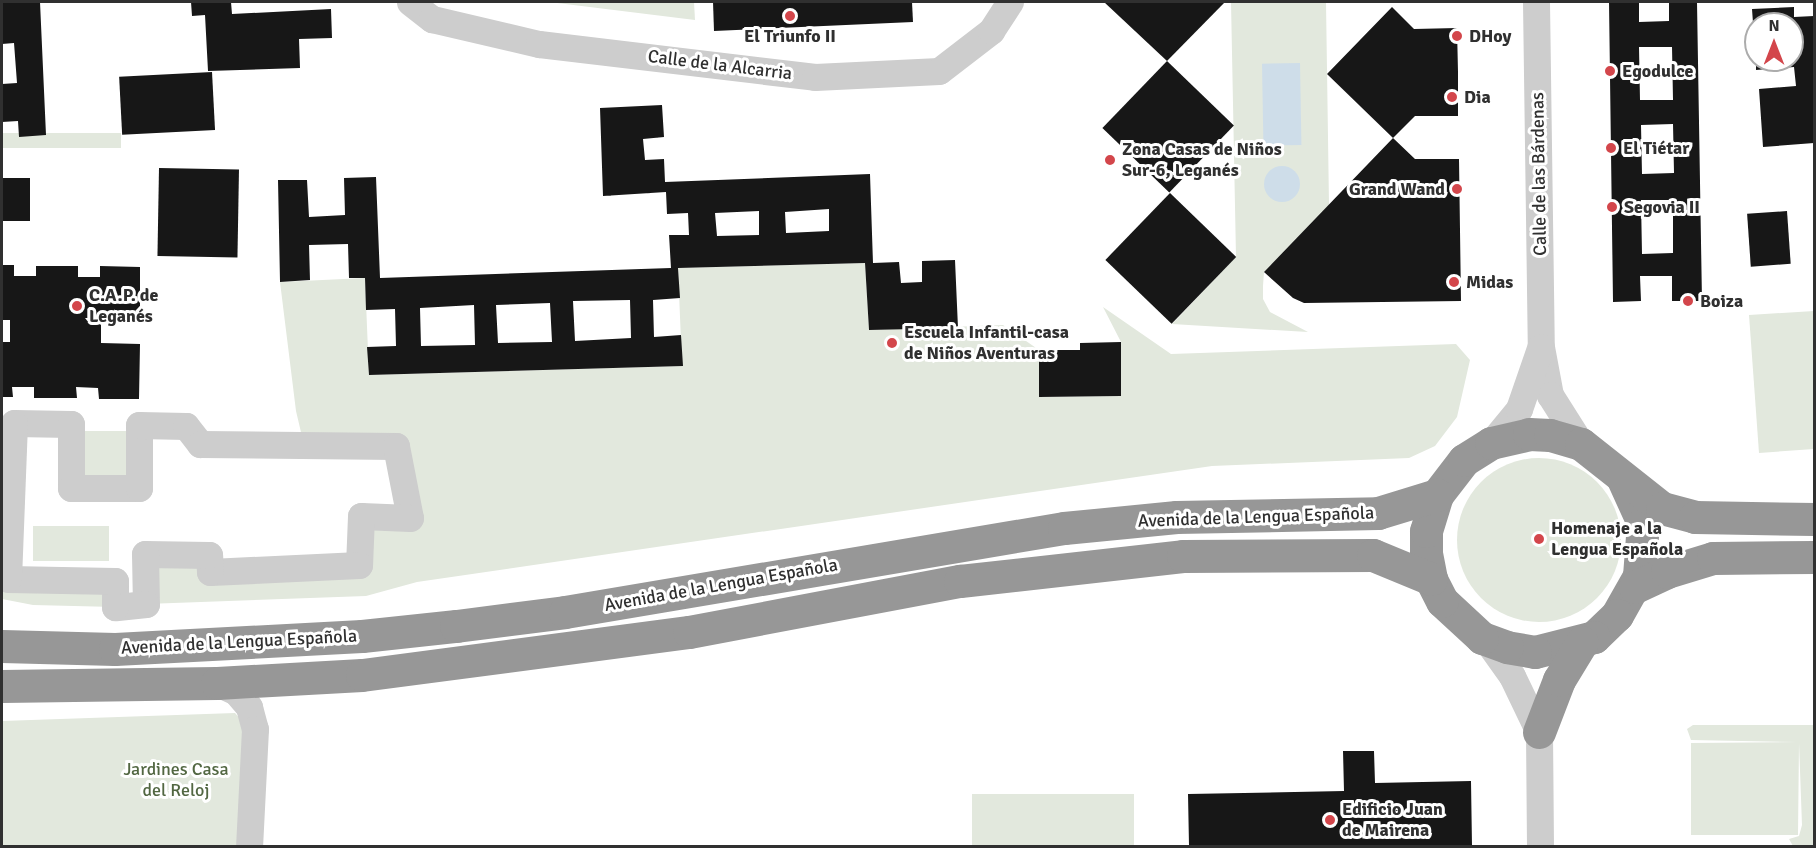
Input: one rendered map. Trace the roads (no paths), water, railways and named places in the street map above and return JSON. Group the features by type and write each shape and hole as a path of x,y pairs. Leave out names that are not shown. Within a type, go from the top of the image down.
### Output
{"highway":[{"path":"1622,477 1643,523 1643,550 1635,587 1617,615 1594,637 1571,645 1535,652 1487,640 1461,622 1442,601 1431,579 1426,531 1437,495 1464,460 1491,442 1529,434 1550,435 1581,444 1662,508 1695,517 1815,519"},
{"name":"Avenida de la Lengua Española","path":"2,646 115,649 351,636 456,626 565,612 1064,528 1176,517 1378,513 1437,495"},
{"name":"Avenida de la Lengua Española","path":"2,686 217,683 362,675 583,648 960,581 1183,556 1373,555 1431,579"},
{"path":"1635,587 1667,572 1713,558 1815,557"},
{"path":"1539,732 1571,645"}],"street":[{"name":"Calle de la Alcarria","path":"410,2 432,19 540,44 815,77 939,71 991,31 1010,2"},
{"name":"Calle de las Bárdenas","path":"1536,2 1541,347 1550,395 1581,444"},
{"name":"Calle de las Bárdenas","path":"1491,442 1519,409 1541,347"},
{"path":"14,423 71,424 71,488 139,488 139,425 186,426 200,444 396,446 410,518 360,516 359,564 210,572 209,555 145,554 146,604 115,607 115,581 8,579 14,423"},
{"path":"1487,640 1512,676 1539,732 1540,846"},
{"path":"217,683 236,692 249,708 255,729 249,846"}],"water":[{"path":"1300,63 1301,145 1263,146 1262,64"},
{"path":"1282,166 1295,171 1300,184 1295,197 1282,202 1269,197 1264,184 1269,171"}],"place":[{"name":"El Triunfo II","path":"790,16"},
{"name":"DHoy","path":"1457,36"},
{"name":"Egodulce","path":"1610,71"},
{"name":"Dia","path":"1452,97"},
{"name":"El Tiétar","path":"1611,148"},
{"name":"Zona Casas de Niños Sur-6, Leganés","path":"1110,160"},
{"name":"Grand Wand","path":"1457,189"},
{"name":"Segovia II","path":"1612,207"},
{"name":"Midas","path":"1454,282"},
{"name":"Boiza","path":"1688,301"},
{"name":"C.A.P. de Leganés","path":"77,306"},
{"name":"Escuela Infantil-casa de Niños Aventuras","path":"892,343"},
{"name":"Homenaje a la Lengua Española","path":"1539,539"},
{"name":"Edificio Juan de Mairena","path":"1330,820"}],"park label":[{"name":"Jardines Casa del Reloj","path":"176,780"}]}
